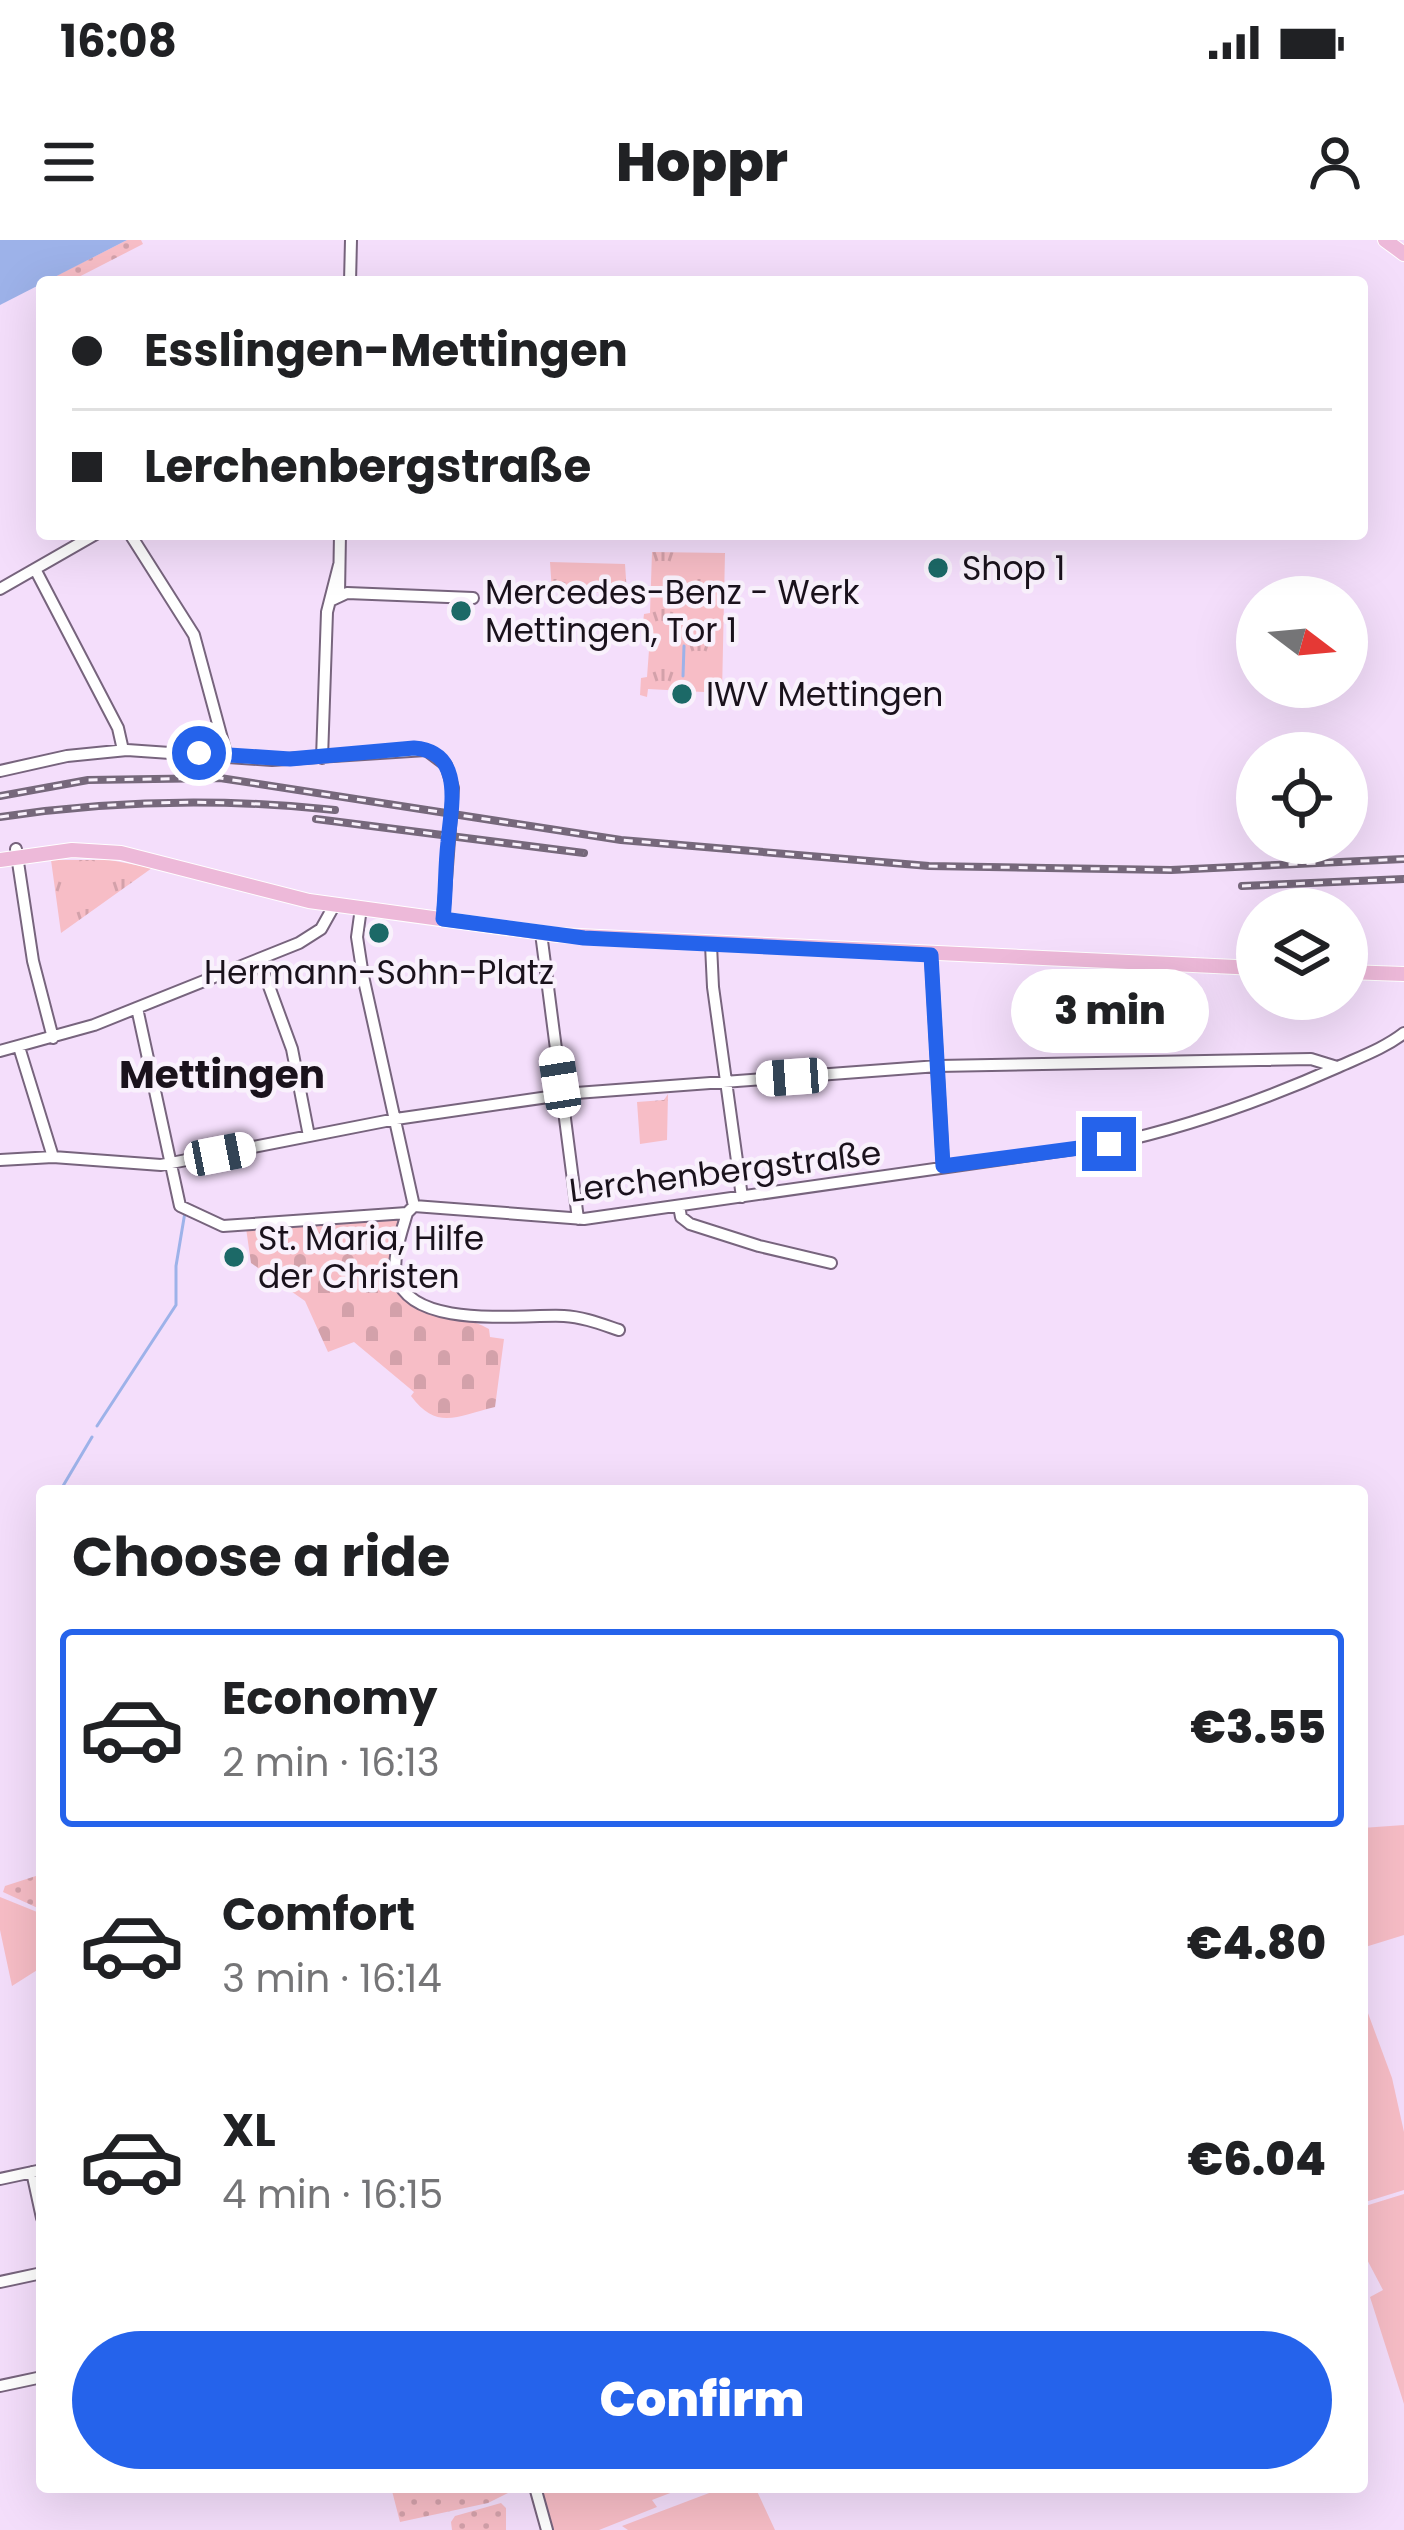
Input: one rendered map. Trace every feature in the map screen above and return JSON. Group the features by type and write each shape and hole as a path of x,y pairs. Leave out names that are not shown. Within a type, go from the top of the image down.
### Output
{"main road":[{"path":"8,854 68,843 131,847 310,894 328,903 541,933 711,945 1236,967"},
{"path":"1368,973 1404,974"}],"street":[{"path":"350,276 351,240"},
{"path":"0,589 86,540"},
{"path":"134,540 194,635 227,758"},
{"path":"322,758 327,615 336,597 340,540"},
{"path":"35,569 118,728 123,750"},
{"path":"336,597 473,598"},
{"path":"0,771 123,750 227,758 322,758 418,748 443,761 453,792 443,919"},
{"path":"8,854 53,1038"},
{"path":"0,1051 137,1008 316,934 329,920 328,903"},
{"path":"361,908 357,937 363,976 411,1209 395,1274 402,1288 425,1306 478,1317 572,1317 619,1330"},
{"path":"541,933 578,1219"},
{"path":"711,945 742,1197"},
{"path":"931,955 943,1166"},
{"path":"259,959 292,1049 309,1136"},
{"path":"137,1008 170,1164"},
{"name":"Lerchenbergstraße","path":"170,1164 179,1204 223,1226 411,1209 578,1219 938,1171 943,1166 1052,1154 1150,1135 1232,1110 1404,1033"},
{"path":"20,1047 53,1157"},
{"path":"0,1160 53,1157 170,1164 396,1119 562,1094 938,1066 1314,1060 1336,1067"},
{"path":"679,1206 690,1224 831,1263"},
{"path":"0,2179 36,2171"},
{"path":"0,2282 36,2274"},
{"path":"0,2386 36,2378"},
{"path":"537,2493 548,2530"}],"green space":[{"path":"127,240 143,244 81,276 56,276"},
{"path":"652,552 725,553 722,693 648,689 647,697 640,695 641,678 647,677 651,623 643,622 644,614 650,613"},
{"path":"550,562 625,564 627,594 552,591"},
{"path":"51,860 110,860 152,868 61,933"},
{"path":"668,1094 667,1140 640,1144 637,1102 664,1100"},
{"path":"399,1216 391,1275 402,1298 432,1313 482,1326 489,1329 490,1337 504,1339 495,1407 459,1417 430,1414 411,1396 414,1392 354,1342 328,1352 305,1301 251,1263 246,1228"},
{"path":"1404,1825 1404,1935 1368,1946 1368,1828"},
{"path":"36,1876 36,1907 3,1892 5,1886"},
{"path":"0,1897 36,1912 36,1971 12,1986 0,1930"},
{"path":"1368,2013 1392,2078 1404,2132 1404,2190 1368,2201"},
{"path":"1404,2194 1404,2404 1370,2297 1383,2290 1368,2261 1368,2205"},
{"path":"393,2493 508,2493 488,2503 400,2522"},
{"path":"543,2493 670,2493 652,2500 657,2507 599,2530 554,2530"},
{"path":"709,2493 758,2493 775,2530 628,2530 622,2526"},
{"path":"501,2503 506,2508 506,2530 452,2530 455,2516"}],"water":[{"path":"0,240 127,240 57,276 36,276 36,287 0,305"}],"waterway":[{"path":"683,676 684,646"},
{"path":"97,1426 176,1305 176,1266 185,1212"},
{"path":"64,1485 92,1437"}],"railway":[{"path":"0,796 88,780 220,778 621,840 929,866 1171,870 1404,859"},
{"path":"0,817 167,803 335,810"},
{"path":"316,819 584,853"},
{"path":"1242,886 1404,879"}],"place":[{"name":"Shop 1","path":"938,568"},
{"name":"Mercedes-Benz - Werk Mettingen, Tor 1","path":"461,611"},
{"name":"IWV Mettingen","path":"682,694"},
{"name":"Hermann-Sohn-Platz","path":"379,933"},
{"name":"St. Maria, Hilfe der Christen","path":"234,1257"}],"district":[{"name":"Mettingen","path":"222,1074"}],"route":[{"path":"199,753 262,760 414,748 433,753 443,761 453,784 443,919 584,938 931,955 943,1166 1109,1144"}]}
